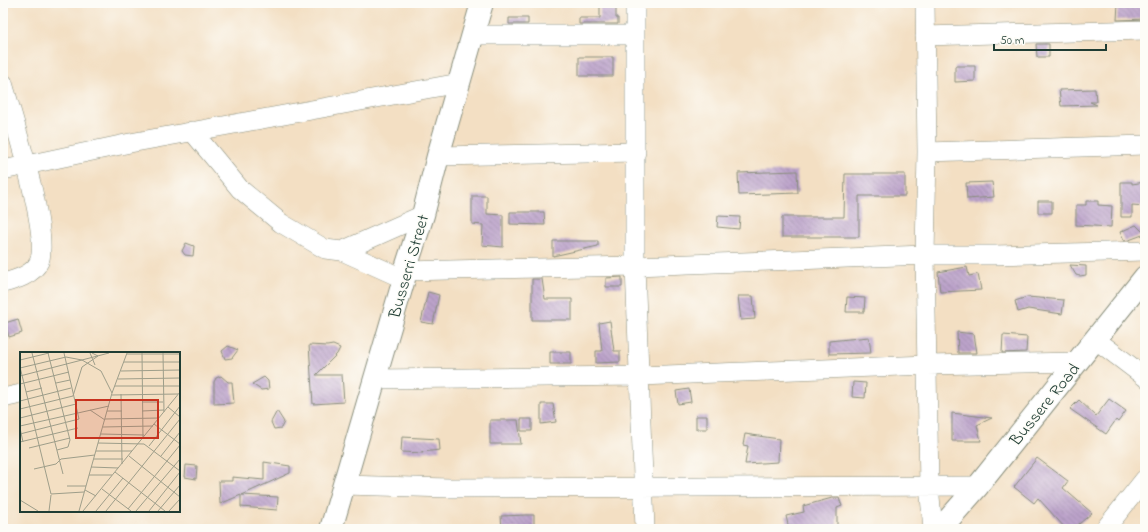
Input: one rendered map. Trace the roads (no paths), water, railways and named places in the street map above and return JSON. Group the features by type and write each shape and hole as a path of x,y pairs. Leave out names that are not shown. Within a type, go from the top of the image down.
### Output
{"main road":[{"name":"Busserri Street","path":"331,529 423,215 438,156 482,3"},
{"name":"Bussere Road","path":"940,529 978,486 1145,276"}],"street":[{"path":"635,3 635,266 645,529"},
{"path":"925,3 927,152 925,255 929,486 933,529"},
{"path":"925,36 1145,30"},
{"path":"473,35 635,35"},
{"path":"3,83 18,134 36,208 41,250 39,263 29,273 18,279 3,283"},
{"path":"3,170 192,131 459,83"},
{"path":"192,131 240,189 281,223 325,249 342,251 405,275 925,255 995,255 1145,251"},
{"path":"927,152 1145,145"},
{"path":"438,156 636,152"},
{"path":"342,251 423,215"},
{"path":"1095,339 1145,377"},
{"path":"374,379 640,376 928,365 1077,362"},
{"path":"3,398 20,394"},
{"path":"1104,529 1145,479"},
{"path":"344,484 449,488 978,486"}]}
